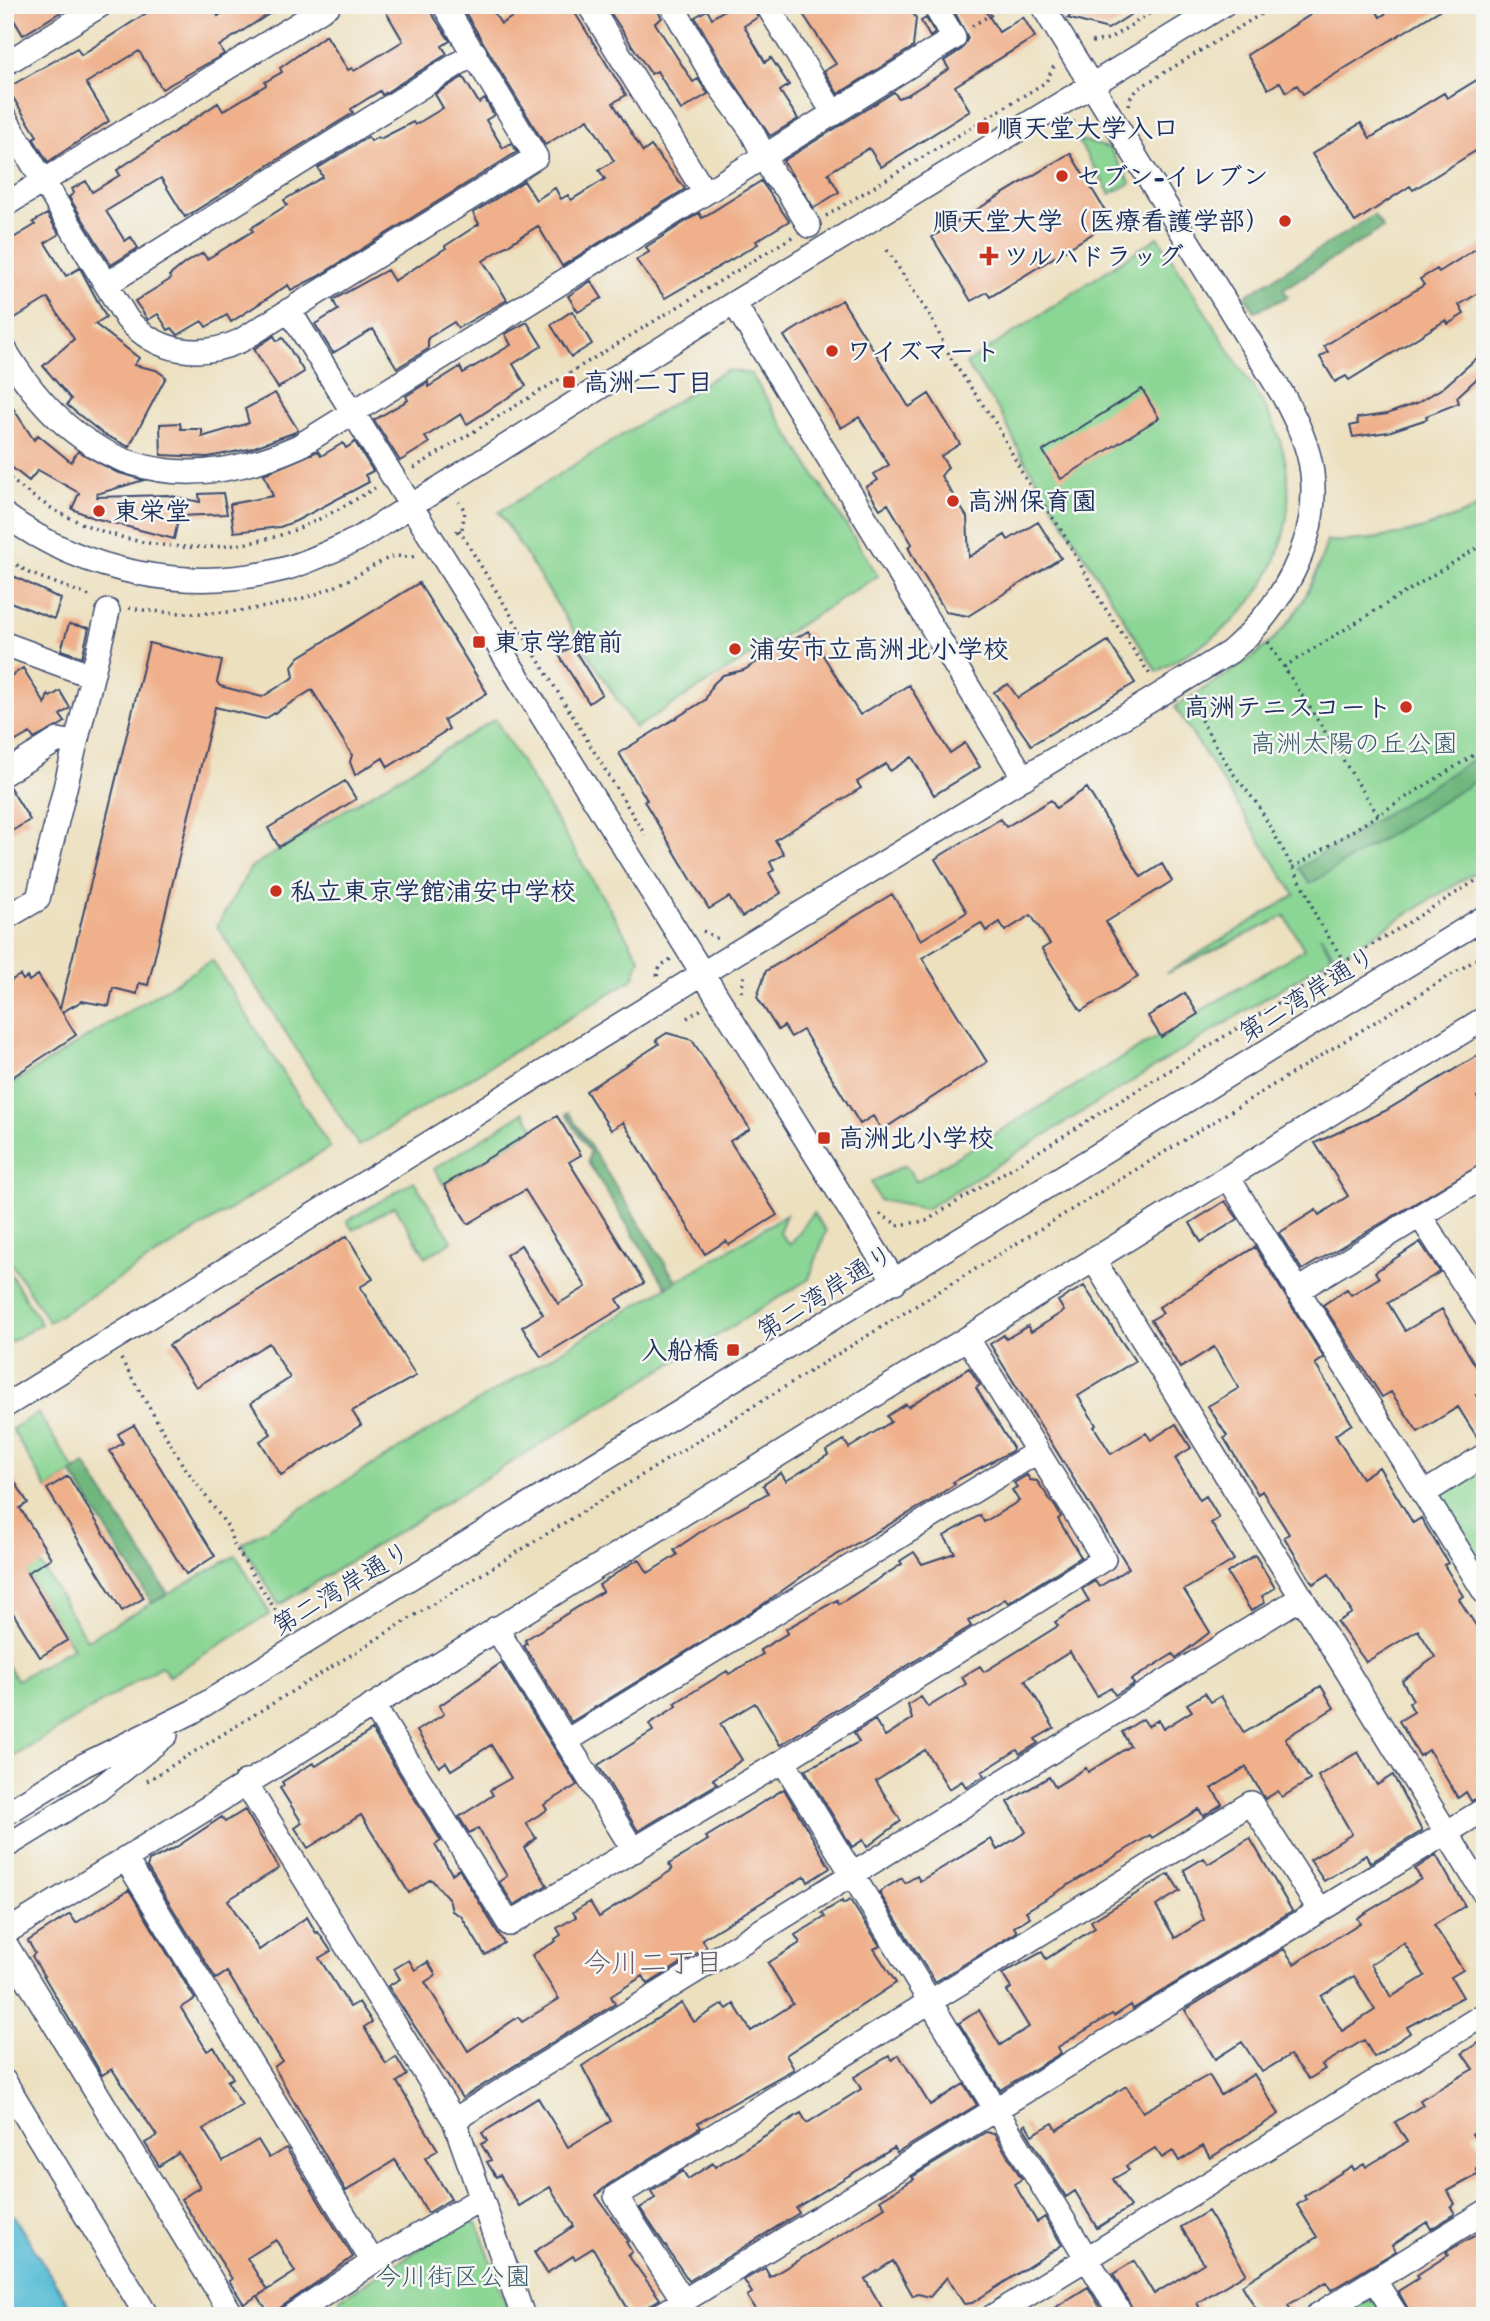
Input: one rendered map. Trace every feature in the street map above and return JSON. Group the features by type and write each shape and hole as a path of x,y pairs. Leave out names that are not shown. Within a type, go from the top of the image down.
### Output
{"street":[{"path":"5,64 101,5"},
{"path":"5,205 328,5"},
{"path":"5,118 137,331 152,341 187,352 220,350 536,157 444,5"},
{"path":"589,5 705,193"},
{"path":"672,5 713,77 751,130 780,186 786,188 809,226"},
{"path":"767,5 834,114"},
{"path":"5,350 43,406 85,442 141,465 178,472 214,472 252,466 299,446 954,37 934,5"},
{"path":"5,1406 704,973 1230,652 1251,634 1276,603 1292,576 1306,538 1314,502 1312,470 1298,425 1284,397 1042,5"},
{"path":"5,515 51,543 88,559 137,574 195,579 256,575 316,558 358,539 734,303 1223,5"},
{"path":"107,284 475,53"},
{"path":"734,303 1024,778"},
{"path":"289,310 355,410 895,1282"},
{"path":"5,918 38,899 107,611"},
{"path":"5,644 92,676"},
{"path":"5,772 58,740 75,743"},
{"name":"第二湾岸通り","path":"5,1814 84,1765 192,1712 895,1282 1485,916"},
{"path":"5,1933 245,1782 1485,1018"},
{"path":"1297,1292 1485,1176"},
{"path":"1228,1178 1485,1593"},
{"path":"1420,1216 1479,1292 1485,1316"},
{"path":"1093,1259 1485,1895"},
{"path":"373,1705 509,1924 783,1761 1104,1559 968,1339"},
{"path":"568,1740 1037,1452"},
{"path":"1423,1494 1485,1455"},
{"path":"454,2120 1302,1597"},
{"path":"496,1628 635,1851"},
{"name":"第二湾岸通り","path":"5,1847 98,1790 192,1712"},
{"path":"783,1761 1122,2316"},
{"path":"245,1782 454,2120 523,2316"},
{"path":"683,2300 616,2196 929,2000 1251,1803 1319,1909"},
{"path":"659,2316 1485,1809"},
{"path":"125,1858 373,2262"},
{"path":"5,1943 233,2316"},
{"path":"993,2316 1485,2014"},
{"path":"5,2082 147,2316"},
{"path":"291,2316 325,2307 373,2262 480,2199"},
{"path":"1317,2316 1485,2212"},
{"path":"1375,2281 1397,2316"}],"path":[{"path":"954,37 1007,5"},
{"path":"1152,5 1155,10"},
{"path":"1082,36 1091,42 1101,42 1163,5"},
{"path":"5,474 29,496 73,519 126,540 170,547 225,546 274,537 330,515 380,485 401,467 407,472 418,466 1046,82 1054,65"},
{"path":"887,250 930,316 953,362 998,425 1026,480 1060,528 1103,605 1152,678"},
{"path":"458,530 648,841"},
{"path":"1284,667 1485,543"},
{"path":"1267,641 1378,816"},
{"path":"1186,697 1232,772 1258,805 1308,895 1316,917 1344,961"},
{"path":"1293,869 1485,748"},
{"path":"871,1207 898,1225 926,1221 1485,875"},
{"path":"698,924 704,933 725,939"},
{"path":"186,1756 1485,954"},
{"path":"744,1001 740,993 746,971 751,966"},
{"path":"119,1357 181,1462 228,1527 233,1543 281,1619"}],"green space":[{"path":"1077,139 1109,148 1131,183 1110,194"},
{"path":"1374,215 1383,228 1283,289 1288,297 1255,311 1245,296"},
{"path":"1158,237 1271,418 1286,464 1288,492 1287,518 1281,544 1258,592 1241,613 1220,632 1157,672 1021,454 1002,415 966,364"},
{"path":"726,370 751,374 878,576 635,728 499,512"},
{"name":"高洲太陽の丘公園","path":"1485,504 1485,866 1336,958 1320,935 1332,957 926,1209 879,1200 871,1182 905,1165 916,1181 1304,949 1285,916 1167,973 1295,895 1175,707 1229,673 1271,642 1303,601 1327,541 1368,539 1408,532 1428,527"},
{"path":"495,719 640,959 633,979 359,1146 217,926 251,867"},
{"path":"1485,752 1485,775 1310,884 1299,868"},
{"path":"212,960 330,1147 49,1322 5,1254 5,1088"},
{"path":"524,1112 535,1129 444,1185 434,1169"},
{"path":"569,1113 676,1281 666,1287 588,1162 590,1152 566,1114"},
{"path":"414,1181 452,1241 426,1257 395,1206 353,1230 347,1221"},
{"path":"813,1213 826,1231 809,1279 279,1605 242,1544 786,1215 779,1232 790,1245"},
{"path":"5,1265 41,1324 5,1345"},
{"path":"38,1413 75,1471 47,1489 12,1429"},
{"path":"1485,1463 1485,1570 1441,1499 1443,1489"},
{"path":"85,1464 168,1594 152,1603 72,1474"},
{"path":"5,1506 87,1640 236,1555 270,1614 169,1676 161,1666 5,1762 5,1662 17,1680 73,1648 5,1538"},
{"name":"今川街区公園","path":"466,2220 478,2224 510,2316 340,2316 337,2311 340,2299"},
{"path":"1366,2300 1378,2302 1387,2316 1340,2316"}],"water":[{"path":"5,2202 76,2316 5,2316"}],"building":[{"path":"5,5 72,5 23,35"},
{"path":"159,5 212,5 218,16 235,5 283,5 219,46 224,54 162,89 139,51 86,83 109,121 48,162 33,138 37,136 7,88 77,48 81,55"},
{"path":"382,5 426,5 450,41 442,46 447,54 382,95 380,91 351,109 353,113 185,217 161,178 106,211 125,241 131,237 138,248 111,265 69,197 74,193 72,189 86,181 92,192 120,175 117,170 218,103 223,111 266,85 265,82 282,72 280,68 326,35 348,70 352,68 354,71 403,41"},
{"path":"469,5 489,5 501,24 532,5 552,5 557,13 570,5 626,95 613,103 643,152 651,146 685,189 562,266 538,226 483,261 507,300 458,328 454,322 428,338 428,349 397,368 373,329 333,353 315,324 338,310 333,300 387,270 394,281 479,224 473,213 524,181 536,200 555,188 561,199 568,195 571,200 605,179 599,170 614,161 588,119 545,145 463,9"},
{"path":"621,5 654,5 662,18 655,23 693,82 698,79 708,94 681,110 657,71 651,74 610,12"},
{"path":"732,5 752,5 758,17 744,26 765,62 771,58 789,85 780,91 798,119 770,136 725,69 695,17 707,10 712,18"},
{"path":"797,5 908,5 916,18 913,47 838,94 824,71 836,64"},
{"path":"951,5 982,5 999,32 1023,17 1035,37 955,86 970,111 881,167 869,148 828,173 839,192 814,208 783,161 894,92 898,98 907,95 949,69 944,61 962,49 968,38"},
{"path":"1085,5 1146,5 1108,29 1067,18"},
{"path":"1326,5 1373,5 1380,17 1399,5 1448,5 1303,94 1297,85 1286,92 1280,82 1268,89 1247,55"},
{"path":"926,18 935,33 930,37 921,21"},
{"path":"1485,75 1485,145 1413,190 1410,186 1355,222 1312,154 1361,123 1370,138 1444,93 1447,98"},
{"path":"463,77 479,103 485,99 494,115 486,120 503,148 511,143 517,152 317,277 291,290 288,285 231,322 227,315 206,327 202,321 178,335 172,328 168,330 158,314 148,320 135,301 171,279 169,276 185,263 203,253 207,259 253,231 251,228 287,205 284,200 323,177 318,168 368,137 371,141 378,137 380,139 413,122 415,125 443,108 435,94"},
{"path":"1070,153 1109,217 1092,227 1095,232 990,297 987,292 971,301 932,237"},
{"path":"761,181 789,221 756,241 758,244 665,298 636,260 649,252 646,247 699,213 702,218"},
{"path":"47,214 59,234 45,243 66,276 80,268 106,317 95,324 139,358 134,365 156,370 166,377 129,447 103,434 67,405 71,399 43,366 74,339 48,298 5,324 5,243 35,225 33,222"},
{"path":"1485,243 1485,289 1459,305 1464,314 1448,324 1446,320 1349,380 1346,376 1335,382 1320,357 1328,352 1324,346 1424,285 1420,279 1437,269 1439,272"},
{"path":"591,281 602,298 578,312 568,296"},
{"path":"842,300 909,407 929,394 960,444 941,456 948,467 941,476 967,517 969,557 1005,535 1008,540 1038,522 1061,558 968,616 946,612 918,566 908,547 912,544 888,504 880,509 866,487 878,480 874,474 889,465 859,417 841,428 784,336"},
{"path":"572,311 592,344 571,357 551,325"},
{"path":"527,322 542,346 513,364 526,386 467,424 461,414 425,437 429,443 400,461 374,420 408,400 406,396 428,382 428,387 460,367 463,373 511,345 505,334"},
{"path":"274,336 277,341 283,338 304,372 278,388 254,349"},
{"path":"1485,351 1485,371 1457,397 1459,403 1426,416 1427,419 1388,432 1353,437 1350,426 1358,424 1357,418 1387,414 1417,403 1444,387"},
{"path":"1142,389 1159,418 1061,479 1043,451"},
{"path":"275,393 298,430 293,433 249,449 208,457 161,455 160,424 180,423 181,429 202,429 202,437 249,423 245,409"},
{"path":"5,396 34,440 38,435 71,462 78,451 116,472 144,480 97,494 97,497 167,495 200,502 199,494 223,493 227,514 179,516 174,539 94,518 72,509 79,493 38,470 29,481 5,462"},
{"path":"355,442 373,471 365,475 369,482 280,527 234,532 230,504 273,496 264,474 318,451 321,456 343,443 346,448"},
{"path":"5,572 61,599 54,619 5,600"},
{"path":"419,583 487,693 444,720 449,729 388,767 383,758 355,775 350,762 352,755 312,690 265,719 215,707 148,985 139,983 137,994 113,988 109,1006 82,1001 62,1012 76,1035 5,1082 5,984 20,975 23,980 27,977 29,981 38,975 60,1009 149,643 222,661 217,682 220,686 262,697 294,677 292,666 299,657"},
{"path":"69,624 89,628 82,657 61,650"},
{"path":"808,631 860,715 909,685 950,753 965,743 980,767 934,795 912,757 890,771 886,764 857,782 861,788 775,840 784,854 770,862 774,870 769,873 781,893 742,917 729,897 709,909 644,801 647,800 619,753 705,700 713,684 723,675 744,670"},
{"path":"1108,641 1135,683 1031,745 994,692 1008,684 1018,698"},
{"path":"572,646 602,694 589,703 559,655"},
{"path":"23,668 45,704 48,694 50,697 60,691 70,708 60,715 65,722 57,727 34,739 30,733 5,747 5,709 13,705 5,692 5,680"},
{"path":"345,781 356,799 279,847 268,828"},
{"path":"9,786 30,820 5,835 5,787"},
{"path":"1087,788 1141,877 1162,864 1172,881 1106,922 1138,977 1081,1011 1042,949 1050,944 1031,915 1005,931 1000,922 986,931 981,923 922,958 987,1062 882,1130 873,1116 860,1124 803,1030 791,1037 784,1026 778,1030 757,997 766,971 892,894 921,940 967,912 935,859 1000,819 1006,827 1051,800 1056,808"},
{"path":"1185,993 1198,1014 1161,1037 1148,1016"},
{"path":"667,1033 692,1040 750,1129 730,1141 777,1215 729,1245 726,1241 705,1254 623,1122 611,1130 586,1091 659,1044 656,1040"},
{"path":"1485,1051 1485,1092 1477,1097 1485,1111 1485,1162 1302,1270 1279,1233 1316,1210 1319,1215 1348,1196 1315,1143 1385,1111"},
{"path":"557,1116 581,1155 569,1162 644,1283 617,1299 622,1308 541,1357 522,1327 543,1314 506,1255 521,1245 558,1304 586,1287 525,1190 468,1224 444,1185"},
{"path":"1225,1201 1238,1219 1201,1242 1190,1223"},
{"path":"347,1236 373,1279 360,1287 416,1376 352,1411 361,1425 281,1475 260,1441 271,1434 251,1403 290,1378 269,1343 196,1387 169,1345"},
{"path":"1420,1242 1440,1272 1388,1303 1405,1331 1442,1309 1475,1365 1485,1359 1485,1390 1476,1395 1485,1410 1485,1441 1480,1442 1458,1407 1418,1432 1391,1392 1382,1397 1323,1305 1347,1289 1351,1295 1379,1278 1375,1272"},
{"path":"1255,1247 1324,1358 1315,1364 1352,1424 1335,1435 1362,1478 1379,1467 1413,1523 1421,1518 1448,1563 1444,1565 1463,1596 1459,1599 1485,1640 1485,1795 1471,1801 1466,1792 1458,1798 1429,1750 1420,1756 1399,1721 1414,1712 1409,1703 1413,1700 1402,1681 1435,1657 1418,1630 1366,1662 1337,1622 1352,1613 1329,1574 1313,1584 1284,1537 1289,1534 1262,1491 1258,1494 1208,1406 1239,1388 1214,1347 1180,1368 1151,1320 1163,1313 1159,1307"},
{"path":"1084,1286 1135,1361 1078,1396 1096,1425 1094,1427 1111,1454 1146,1433 1151,1440 1176,1424 1191,1448 1175,1458 1200,1500 1206,1496 1219,1518 1211,1523 1234,1560 1184,1590 1210,1632 1176,1658 1173,1654 1131,1680 1134,1684 1115,1695 1111,1688 1097,1696 1070,1652 1025,1680 1054,1728 1035,1739 1038,1743 1020,1754 1017,1750 982,1772 984,1776 966,1787 962,1781 949,1789 925,1750 876,1781 901,1821 867,1847 863,1840 852,1847 805,1770 859,1742 854,1733 875,1720 885,1736 912,1719 908,1705 921,1697 928,1707 966,1684 962,1677 980,1666 984,1672 1058,1626 1055,1622 1089,1601 1082,1589 1095,1581 1099,1587 1129,1568 990,1344 1004,1335 1006,1339 1028,1326 1031,1332 1064,1311 1058,1301"},
{"path":"969,1368 980,1385 976,1388 1013,1448 1012,1451 953,1482 955,1484 930,1501 814,1568 762,1605 571,1722 524,1646 527,1644 525,1640 603,1591 599,1585 624,1568 639,1559 648,1573 677,1555 674,1550 709,1526 768,1493 763,1485 781,1473 786,1481 828,1455 826,1451 844,1440 849,1448 891,1422 887,1416 906,1404 908,1407"},
{"path":"134,1425 215,1556 186,1574 110,1451 123,1443 118,1434"},
{"path":"5,1466 28,1503 20,1508 51,1558 27,1573 68,1640 40,1657 5,1600"},
{"path":"1027,1475 1030,1480 1037,1481 1056,1508 1061,1517 1058,1519 1081,1557 1008,1603 1005,1599 968,1621 971,1626 780,1745 755,1703 720,1724 742,1760 713,1779 717,1784 638,1831 598,1765 653,1731 649,1724 677,1706 675,1703 727,1671 729,1674 763,1654 760,1650 788,1633 786,1629 837,1600 839,1604 902,1564 900,1561 914,1552 922,1564 955,1553 944,1536 980,1515 984,1522 1019,1501 1012,1490 1017,1487 1014,1483"},
{"path":"68,1476 144,1598 122,1611 47,1489"},
{"path":"1255,1555 1275,1588 1262,1596 1265,1602 1251,1611 1227,1573"},
{"path":"501,1663 577,1785 544,1805 547,1810 526,1823 536,1838 524,1848 547,1885 514,1905 499,1882 507,1876 478,1828 469,1833 459,1817 493,1795 490,1790 511,1778 491,1745 451,1770 446,1762 439,1767 417,1731 444,1714 439,1706"},
{"path":"1321,1686 1334,1708 1285,1738 1310,1780 1282,1797 1278,1791 1265,1799 1246,1767 1212,1788 1222,1804 1203,1816 1199,1809 1152,1838 1150,1835 1026,1911 1030,1917 1014,1927 1017,1932 935,1982 879,1892 902,1878 905,1883 917,1876 920,1881 991,1839 997,1850 1026,1832 1008,1802 1049,1777 1055,1787 1086,1768 1088,1772 1130,1746 1122,1732 1143,1719 1148,1726 1158,1720 1163,1729 1192,1711 1187,1704 1205,1693 1211,1702 1221,1696 1244,1733"},
{"path":"372,1730 441,1841 435,1845 452,1874 459,1869 504,1943 485,1955 461,1916 452,1911 449,1899 431,1879 409,1893 361,1815 308,1848 295,1828 302,1823 280,1788 284,1785 282,1782 313,1763 316,1766"},
{"path":"1358,1752 1377,1785 1393,1775 1422,1831 1370,1863 1366,1855 1324,1881 1310,1860 1352,1834 1318,1776"},
{"path":"784,1789 830,1868 808,1882 805,1876 702,1939 707,1947 648,1984 643,1976 611,1996 615,2004 462,2098 388,1986 400,1979 394,1969 409,1960 415,1970 428,1962 436,1975 425,1982 468,2051 518,2017 522,2022 559,1999 532,1955 556,1941 561,1935 557,1928 576,1917 573,1912 590,1902 599,1917 672,1870 669,1864 708,1840 706,1837"},
{"path":"245,1810 279,1868 228,1900 259,1950 307,1917 331,1951 319,1958 350,2007 359,2002 372,2022 364,2027 386,2064 396,2057 407,2075 397,2082 438,2150 425,2158 451,2199 428,2213 395,2160 346,2191 274,2067 282,2061 227,1972 216,1979 147,1867 149,1861 175,1848 222,1817 225,1822"},
{"path":"1250,1838 1292,1911 1133,2009 1131,2005 1114,2016 1112,2014 1058,2047 1061,2053 1000,2090 959,2023 979,2010 1000,2045 1029,2027 1007,1991 1011,1988 1002,1974 1042,1952 1046,1959 1095,1928 1091,1921 1169,1874 1180,1891 1156,1906 1175,1938 1204,1920 1184,1870 1204,1858 1208,1864"},
{"path":"1436,1855 1465,1906 1434,1925 1463,1970 1451,1977 1463,1997 1407,2027 1410,2033 1374,2057 1364,2040 1322,2065 1325,2069 1309,2079 1290,2055 1262,2072 1242,2042 1215,2059 1185,2010 1284,1949 1294,1964 1360,1923 1357,1918 1421,1879 1415,1869","holes":["1404,1943 1425,1976 1391,1997 1371,1964","1354,1976 1375,2010 1342,2031 1321,1996"]},
{"path":"129,1890 195,1999 181,2008 207,2051 214,2047 233,2078 227,2081 242,2105 203,2129 223,2161 258,2140 269,2158 286,2148 353,2257 270,2315 258,2296 295,2272 276,2240 247,2258 267,2290 244,2304 229,2281 232,2279 181,2199 200,2187 179,2153 159,2166 145,2143 157,2136 112,2069 102,2075 32,1956 35,1953 28,1941 70,1914 76,1923"},
{"path":"850,1900 880,1946 874,1949 896,1983 786,2055 794,2069 698,2123 701,2127 609,2184 596,2195 628,2241 626,2242 632,2252 628,2255 660,2299 632,2316 593,2248 575,2259 573,2256 547,2273 534,2252 574,2226 550,2187 519,2206 500,2175 496,2177 487,2162 491,2160 481,2144 487,2141 482,2133 538,2098 568,2147 611,2121 582,2066 682,2003 694,2022 723,2004 727,2009 734,2004 751,2031 793,2004 768,1963 800,1943 795,1935 825,1917 822,1913 842,1901 843,1904"},
{"path":"1485,2039 1485,2126 1472,2134 1485,2153 1485,2163 1476,2169 1479,2174 1448,2191 1455,2204 1451,2207 1455,2214 1431,2229 1427,2222 1392,2245 1396,2251 1331,2290 1326,2282 1288,2305 1294,2316 1260,2316 1242,2285 1317,2237 1297,2205 1306,2199 1304,2196 1352,2166 1354,2170 1364,2164 1366,2167 1407,2142 1395,2122 1423,2105 1420,2100 1473,2069 1462,2053"},
{"path":"899,2055 930,2105 964,2084 977,2105 897,2153 894,2148 796,2208 799,2213 689,2281 640,2208 655,2198 651,2191 683,2171 688,2179 713,2163 715,2167 801,2113 807,2123 861,2089 854,2077 889,2056 892,2060"},
{"path":"1254,2074 1279,2114 1210,2158 1203,2146 1179,2161 1173,2151 1162,2158 1155,2148 1126,2166 1129,2170 1113,2179 1130,2207 1097,2228 1075,2191 1066,2197 1023,2126 1026,2124 1032,2135 1053,2123 1057,2130 1126,2086 1143,2112 1209,2075 1221,2095"},
{"path":"986,2132 994,2134 1022,2179 1014,2184 1037,2222 1045,2217 1062,2245 972,2303 964,2304 947,2277 930,2297 918,2294 913,2296 893,2261 865,2279 887,2316 759,2316 747,2296 752,2293 744,2280 765,2268 770,2277 850,2229 885,2207 880,2200 914,2179 912,2177"},
{"path":"1208,2211 1246,2273 1197,2303 1204,2316 1136,2316 1113,2274 1134,2261 1154,2294 1204,2263 1181,2227"},
{"path":"1485,2230 1485,2316 1412,2316 1398,2291 1448,2255 1446,2252"},
{"path":"1088,2287 1105,2316 1042,2316"}],"place":[{"name":"順天堂大学入口","path":"983,128"},
{"name":"セブン-イレブン","path":"1062,176"},
{"name":"順天堂大学（医療看護学部）","path":"1285,221"},
{"name":"ツルハドラッグ","path":"989,256"},
{"name":"ワイズマート","path":"832,351"},
{"name":"高洲二丁目","path":"569,382"},
{"name":"高洲保育園","path":"953,501"},
{"name":"東栄堂","path":"99,511"},
{"name":"東京学館前","path":"479,642"},
{"name":"浦安市立高洲北小学校","path":"735,649"},
{"name":"高洲テニスコート","path":"1406,707"},
{"name":"私立東京学館浦安中学校","path":"276,891"},
{"name":"高洲北小学校","path":"824,1138"},
{"name":"入船橋","path":"733,1350"}],"district":[{"name":"今川二丁目","path":"653,1962"}]}
